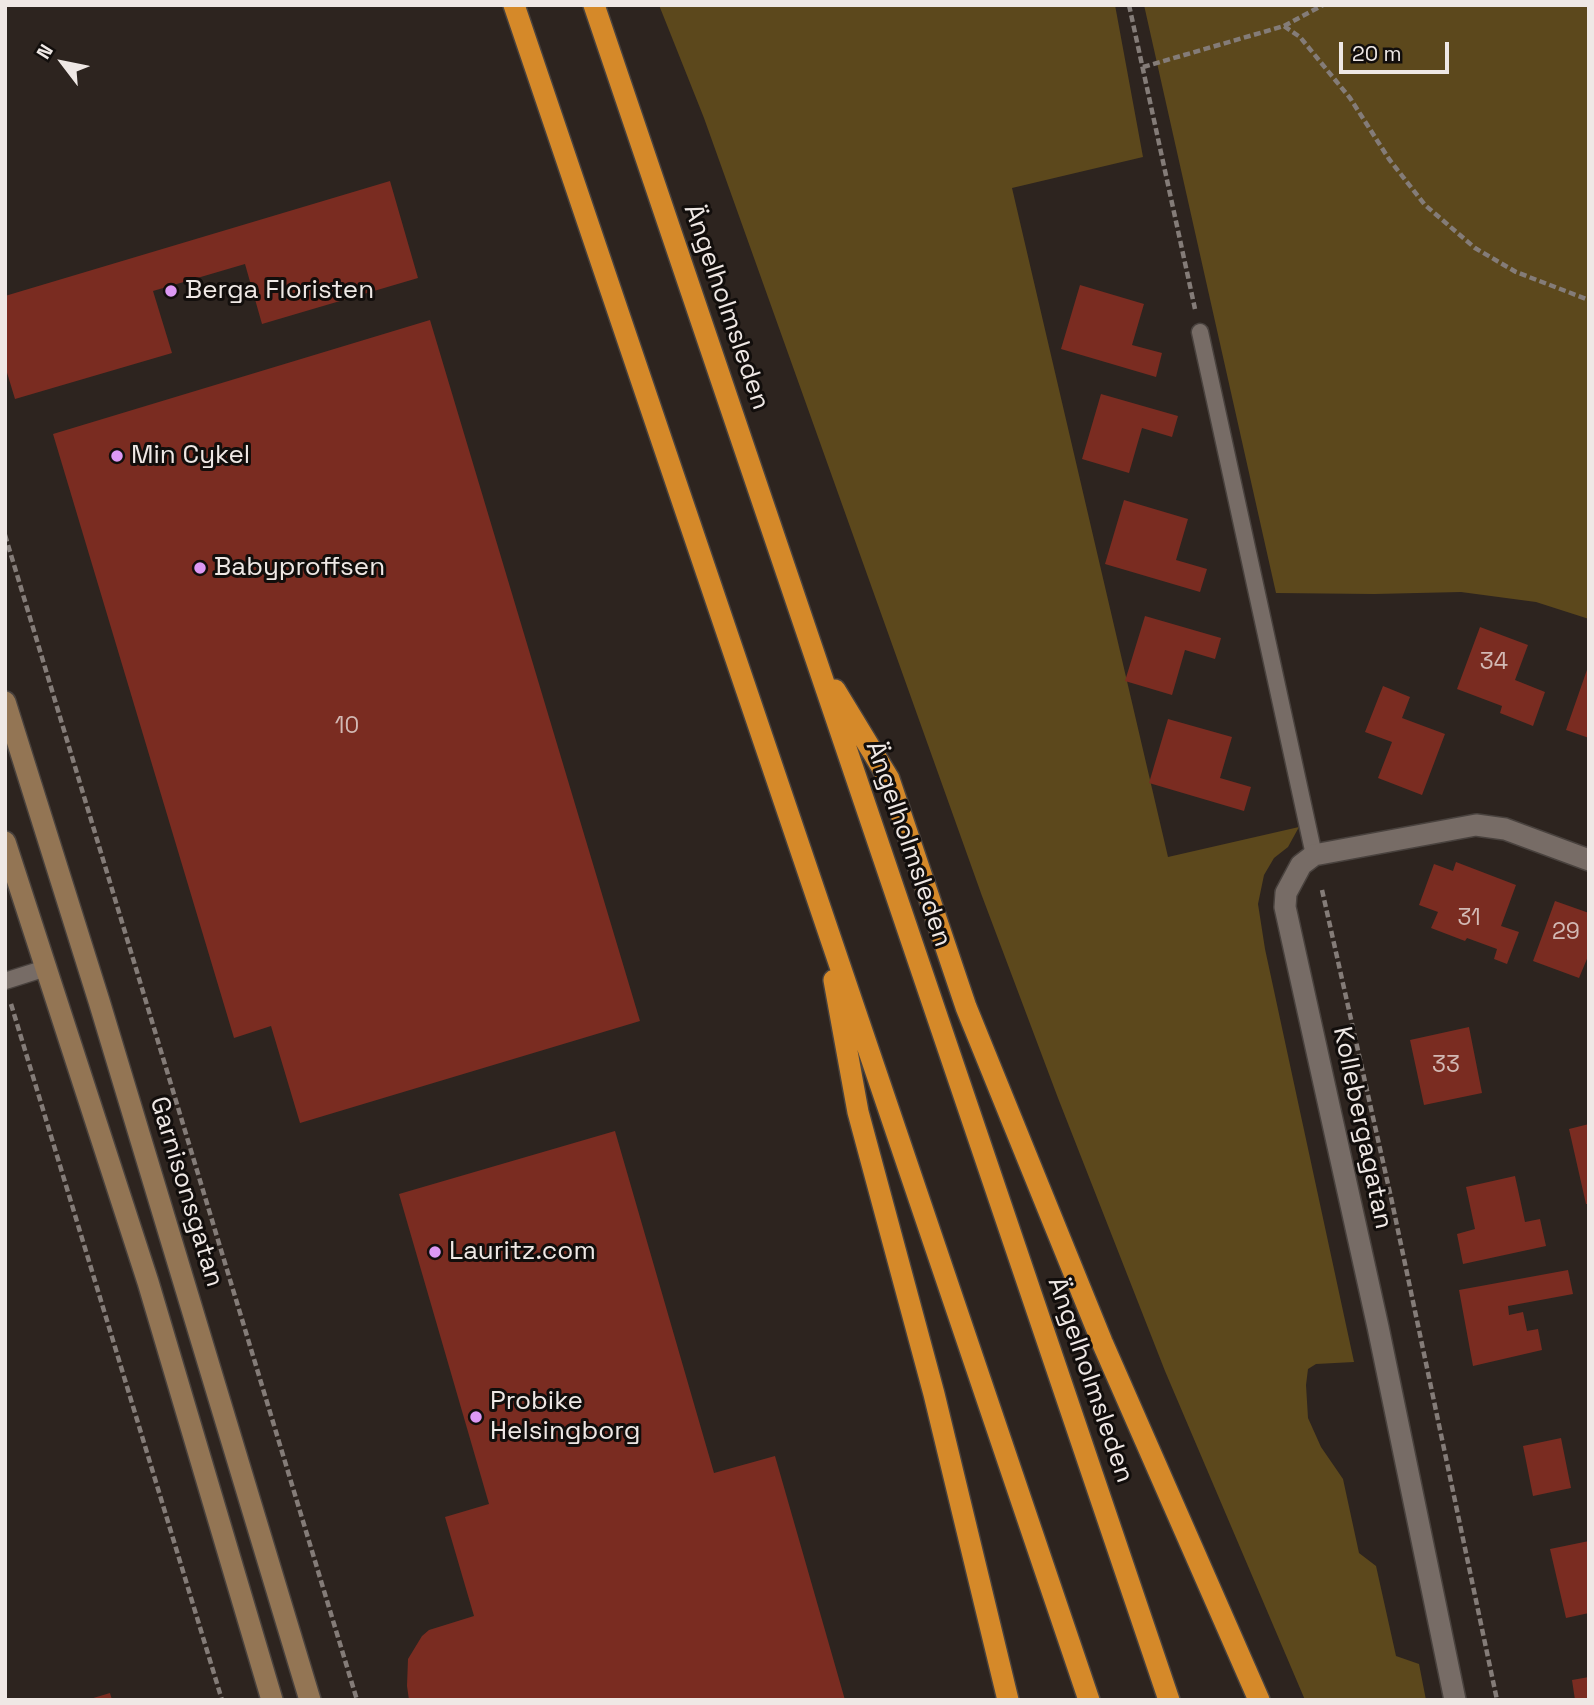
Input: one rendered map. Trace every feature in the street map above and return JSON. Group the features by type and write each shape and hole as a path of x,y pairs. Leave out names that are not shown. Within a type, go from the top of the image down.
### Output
{"highway":[{"path":"514,5 1089,1700"},
{"name":"Ängelholmsleden","path":"594,5 1169,1700"},
{"path":"815,658 889,779 966,1006 1102,1342 1259,1700"},
{"path":"821,909 858,1112 934,1394 1008,1700"}],"street":[{"name":"Garnisonsgatan","path":"5,702 99,1001 310,1700"},
{"path":"1314,855 1476,825 1505,829 1589,860"},
{"path":"5,842 148,1282 267,1698"},
{"name":"Kollebergagatan","path":"1314,855 1301,865 1293,877 1286,893 1285,907 1378,1327 1455,1700"}],"lane":[{"path":"1200,332 1314,855"},
{"path":"5,981 46,968"}],"path":[{"path":"1129,5 1200,332"},
{"path":"1143,67 1284,26 1323,5"},
{"path":"1284,26 1300,37 1350,98 1389,159 1425,205 1475,248 1516,272 1589,300"},
{"path":"5,535 358,1700"},
{"path":"1314,855 1395,1216 1497,1700"},
{"path":"9,1000 222,1700"}],"shaded area":[{"path":"659,5 1115,5 1143,157 1012,188 1168,857 1299,827 1288,847 1274,858 1264,875 1258,904 1265,949 1354,1362 1316,1364 1308,1369 1308,1418 1321,1447 1343,1479 1359,1553 1376,1566 1396,1656 1419,1664 1426,1700 1305,1700 1165,1371 1058,1098 982,896 704,118"},
{"path":"1144,5 1589,5 1589,619 1536,602 1461,592 1276,593"}],"building":[{"path":"390,181 418,278 262,324 245,264 153,291 172,353 15,399 5,366 5,296"},
{"path":"1080,285 1144,304 1132,345 1162,353 1156,377 1061,349"},
{"path":"430,320 640,1021 300,1123 271,1026 234,1038 53,434"},
{"path":"1101,394 1178,416 1172,437 1142,428 1129,473 1082,459"},
{"path":"1124,500 1188,519 1176,560 1207,569 1200,592 1105,564"},
{"path":"1145,616 1221,638 1215,659 1185,650 1172,695 1125,681"},
{"path":"1480,627 1528,645 1515,680 1545,692 1533,726 1500,713 1502,706 1457,689"},
{"path":"1589,668 1589,738 1566,730"},
{"path":"1383,686 1410,697 1402,718 1445,734 1422,795 1378,778 1392,742 1365,732"},
{"path":"1168,719 1232,737 1220,778 1251,787 1244,811 1149,783"},
{"path":"1456,862 1516,885 1501,926 1519,932 1507,964 1494,959 1497,949 1431,928 1438,912 1419,905 1434,864 1453,871"},
{"path":"1555,901 1589,913 1589,954 1579,978 1533,961"},
{"path":"1469,1027 1482,1093 1424,1105 1410,1040"},
{"path":"1589,1124 1589,1204 1586,1204 1569,1129"},
{"path":"615,1131 714,1473 775,1456 845,1700 409,1700 408,1659 422,1636 429,1630 474,1616 445,1517 489,1504 399,1194"},
{"path":"1515,1176 1525,1222 1540,1219 1546,1246 1463,1264 1457,1234 1475,1229 1466,1187"},
{"path":"1568,1270 1573,1294 1508,1306 1509,1315 1523,1312 1527,1331 1538,1329 1542,1350 1473,1366 1459,1290"},
{"path":"1561,1438 1571,1488 1533,1496 1523,1446"},
{"path":"1589,1541 1589,1613 1566,1618 1550,1549"},
{"path":"1589,1677 1589,1700 1575,1700 1572,1680"},
{"path":"110,1693 112,1700 90,1700 90,1699"}],"place":[{"name":"Berga Floristen","path":"171,291"},
{"name":"Min Cykel","path":"117,456"},
{"name":"Babyproffsen","path":"200,568"},
{"name":"Lauritz.com","path":"435,1252"},
{"name":"Probike Helsingborg","path":"476,1417"}]}
